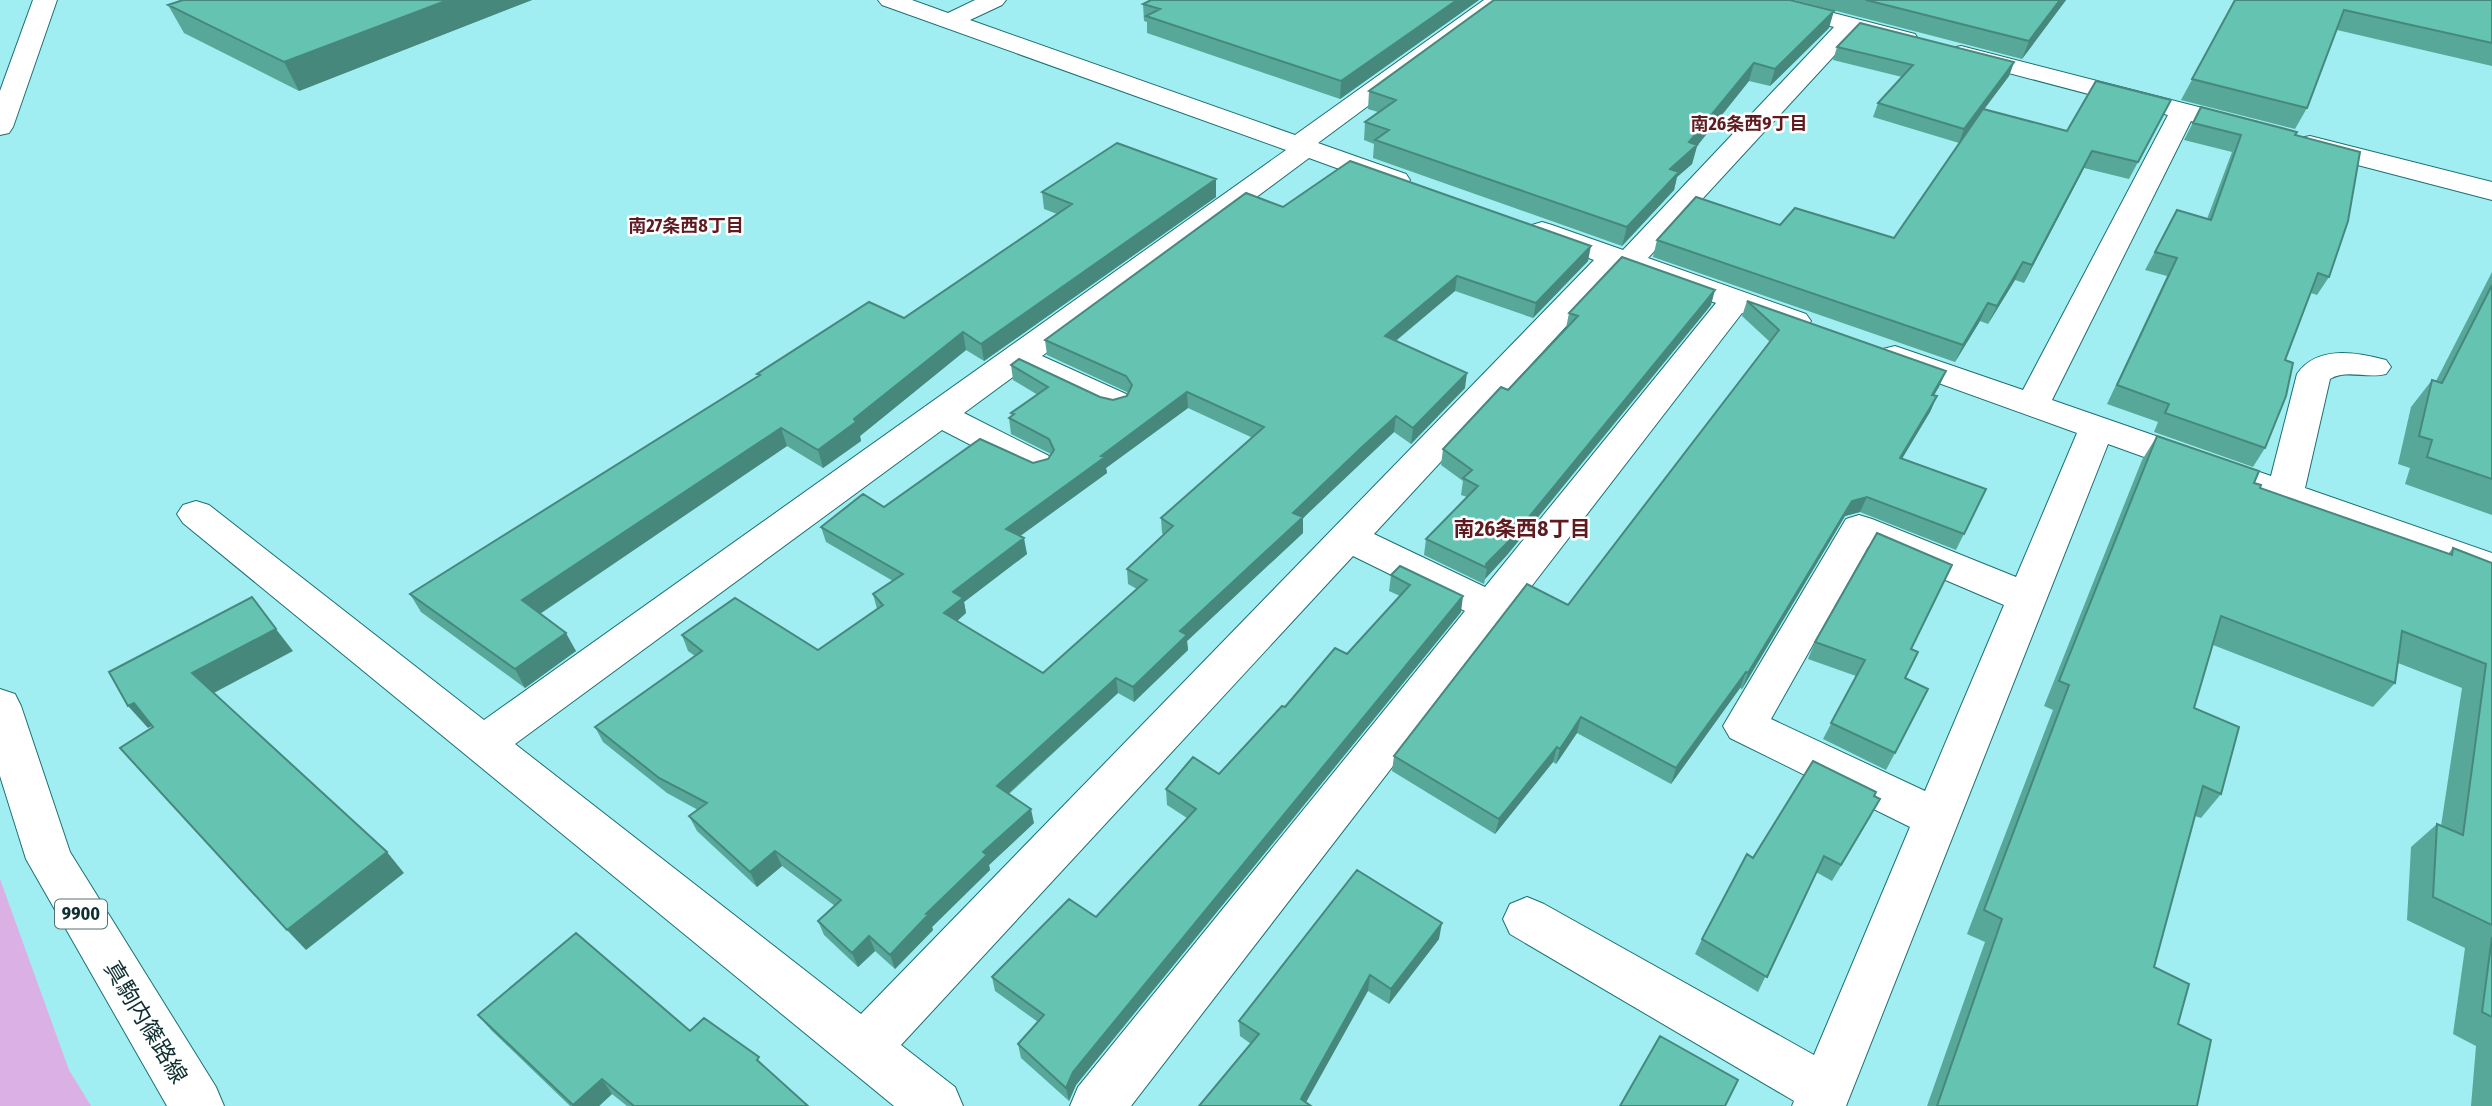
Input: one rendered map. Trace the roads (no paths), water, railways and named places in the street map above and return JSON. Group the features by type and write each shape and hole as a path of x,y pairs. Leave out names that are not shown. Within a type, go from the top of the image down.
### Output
{"street":[{"path":"0,127 45,0"},
{"path":"890,0 1422,189"},
{"path":"950,21 994,0"},
{"path":"483,744 1018,357 1499,0"},
{"path":"1756,0 2492,191"},
{"path":"863,1048 1348,537 1850,24"},
{"path":"2032,405 2183,111"},
{"path":"1511,220 1825,332"},
{"path":"1097,1106 1735,300"},
{"path":"1864,345 2492,568"},
{"path":"1018,357 1114,402"},
{"path":"2285,495 2314,374 2335,362 2374,367"},
{"path":"939,414 1036,464"},
{"path":"1527,919 1822,1098 2097,428"},
{"path":"195,514 936,1106"},
{"path":"1937,818 1745,726 1859,528 2027,597"},
{"path":"1348,537 1492,607"},
{"name":"真駒内篠路線","path":"0,706 48,859 197,1106"}],"district":[{"name":"南26条西9丁目","path":"1749,124"},
{"name":"南27条西8丁目","path":"686,226"},
{"name":"南26条西8丁目","path":"1522,529"}]}
